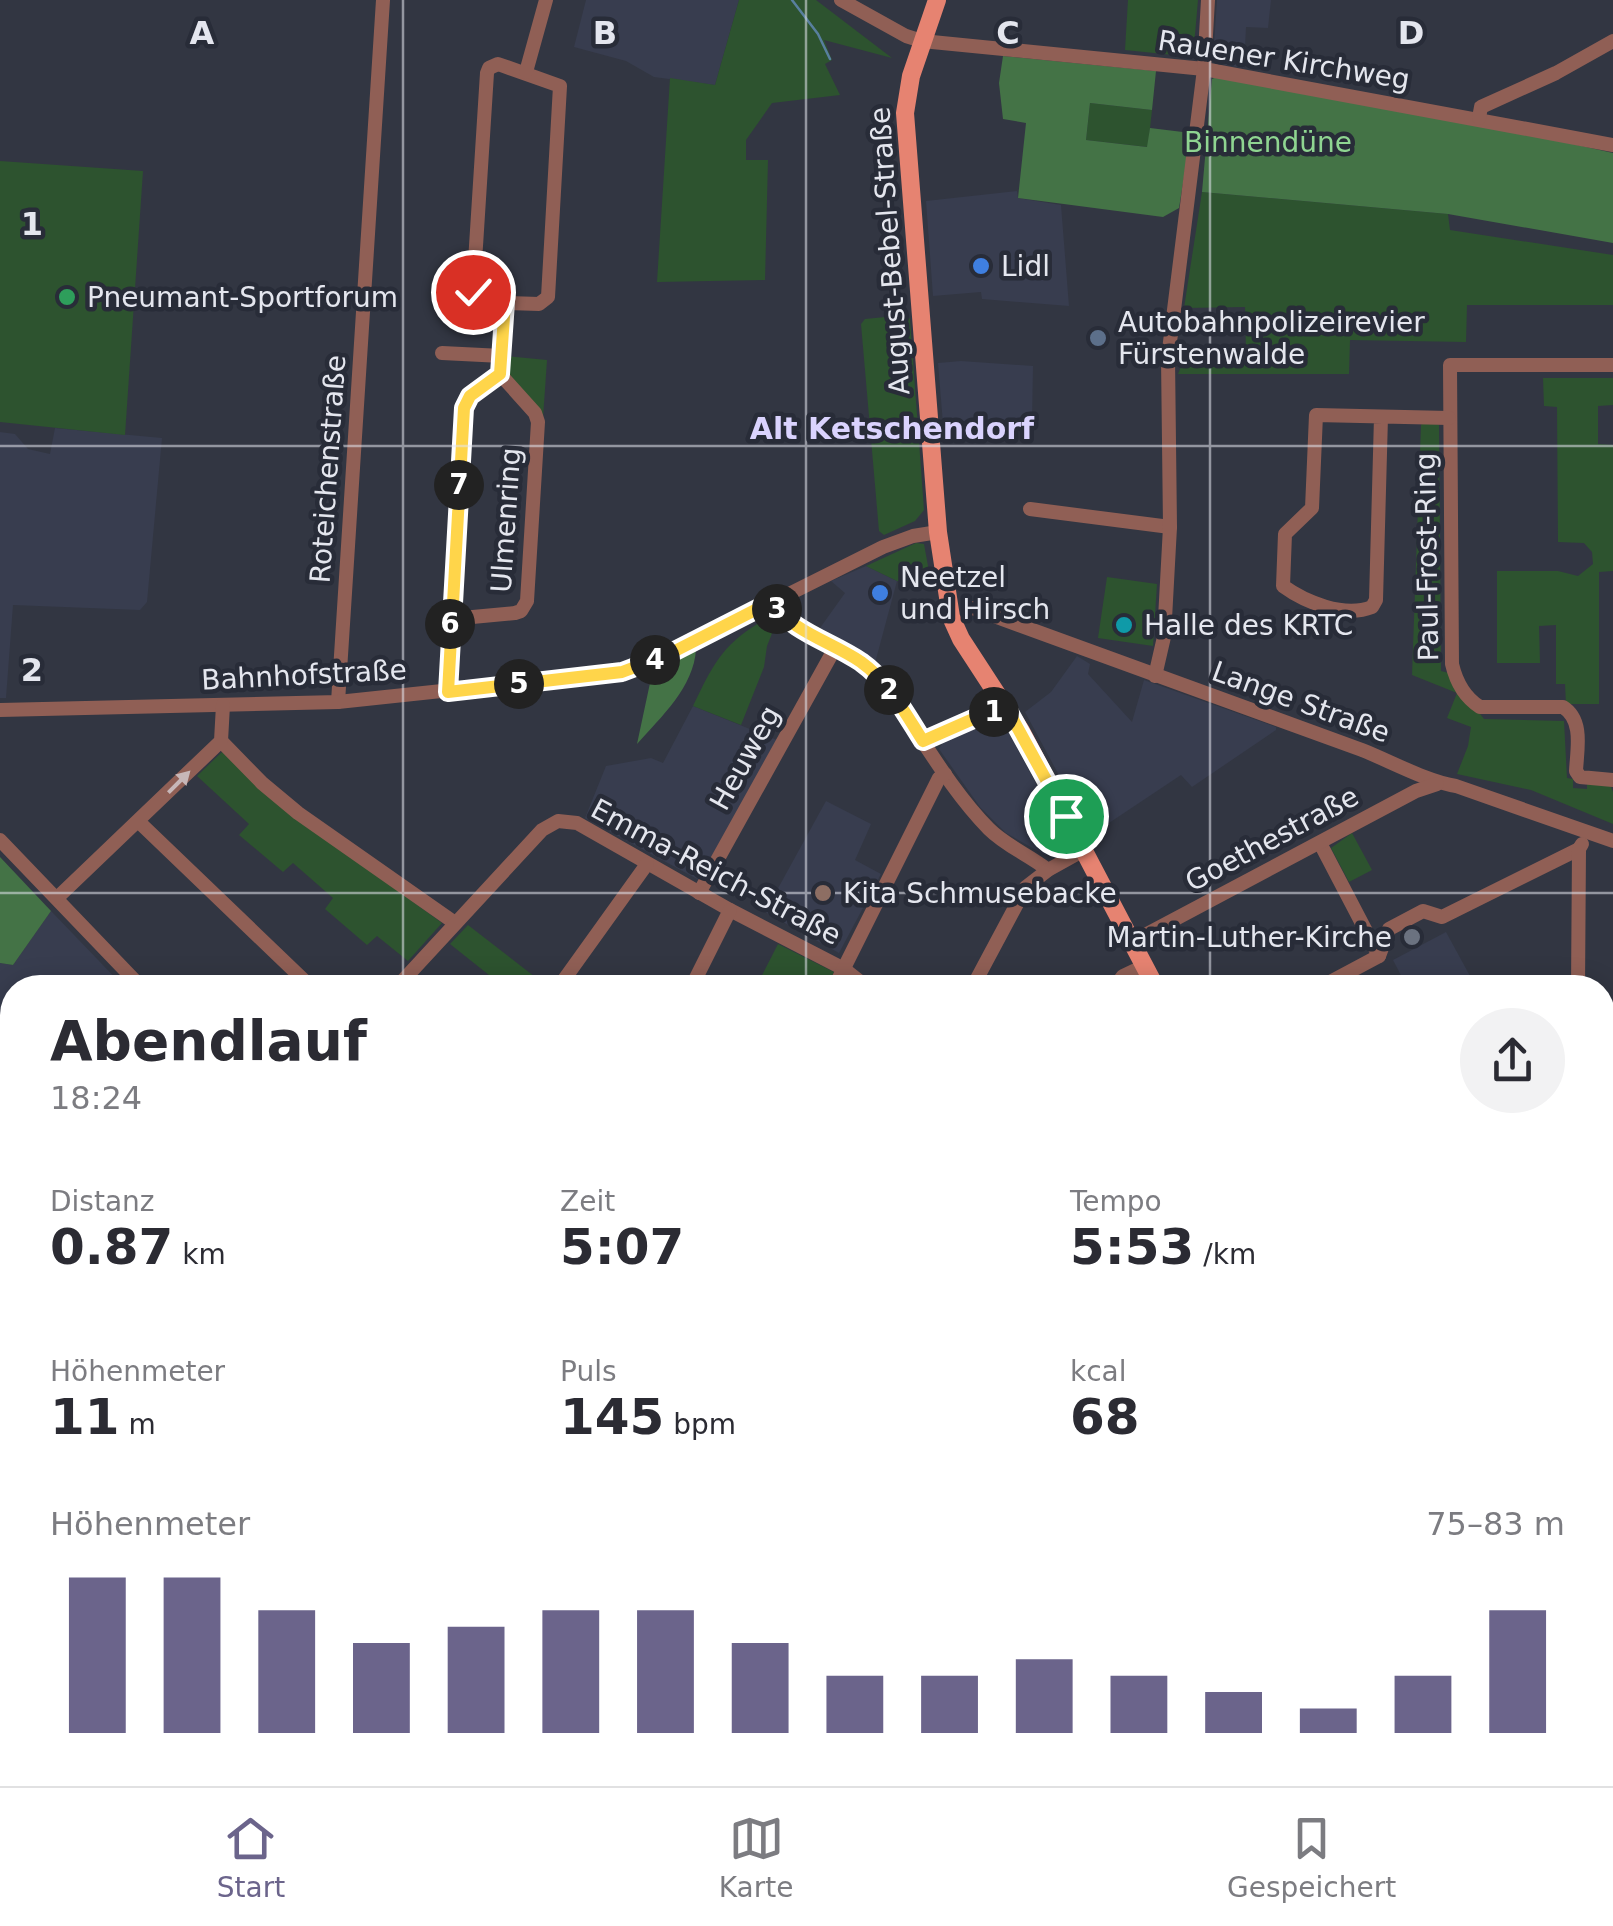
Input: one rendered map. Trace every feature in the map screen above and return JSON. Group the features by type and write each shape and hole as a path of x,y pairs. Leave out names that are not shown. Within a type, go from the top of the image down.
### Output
{"main road":[{"name":"August-Bebel-Straße","path":"937,0 910,76 905,113 938,532 950,617 1005,705 1149,975"}],"street":[{"name":"Roteichenstraße","path":"338,702 383,0"},
{"path":"526,72 546,0"},
{"name":"Rauener Kirchweg","path":"841,0 922,41 1204,69 1613,144"},
{"path":"1156,676 1164,638 1170,527 1168,358 1204,69 1208,0"},
{"path":"1479,118 1481,107 1557,72 1613,40"},
{"path":"498,64 526,72 556,83 560,91 548,298 539,304 482,302 473,292 487,74 498,64"},
{"path":"500,374 505,302"},
{"path":"442,353 502,356"},
{"name":"Paul-Frost-Ring","path":"1613,365 1450,365 1449,418 1452,664 1456,678 1480,707 1563,707 1572,712 1577,725 1576,771 1580,777 1613,780"},
{"name":"Ulmenring","path":"448,692 451,619 464,408 470,396 500,374 535,413 538,422 528,602 515,613 451,619"},
{"path":"1381,417 1376,600 1364,610 1330,607 1298,596 1283,586 1285,534 1312,508 1316,415 1449,418"},
{"path":"1030,509 1170,527"},
{"name":"Bahnhofstraße","path":"0,710 338,702 622,672 667,655 900,540 938,532"},
{"path":"771,602 796,627 878,676 945,774 1000,840 1048,870"},
{"name":"Lange Straße","path":"972,608 1413,770 1437,784 1456,786 1613,841"},
{"name":"Heuweg","path":"699,892 835,648"},
{"path":"923,741 1005,705"},
{"path":"57,898 221,741 223,706"},
{"path":"221,741 262,784 298,813 455,924"},
{"path":"840,975 945,774"},
{"name":"Goethestraße","path":"1132,942 1416,791 1437,784"},
{"name":"Emma-Reich-Straße","path":"408,975 542,830 558,820 577,823 852,975"},
{"path":"139,822 298,975"},
{"path":"1578,975 1578,849 1587,832"},
{"path":"0,840 130,975"},
{"path":"1320,842 1380,956"},
{"path":"1344,975 1380,956 1388,929 1423,911 1442,917 1578,849"},
{"path":"979,975 1026,887 1084,850"},
{"path":"567,975 647,864"},
{"path":"698,975 730,910"},
{"path":"1126,975 1144,966"}],"shaded area":[{"path":"586,0 739,0 715,85 654,77 626,61 574,47"},
{"path":"1217,0 1271,0 1268,28 1246,27 1244,68 1216,63 1213,59"},
{"path":"1017,191 1018,198 1061,205 1069,306 982,299 981,292 933,296 926,201"},
{"path":"938,363 1033,366 1032,422 943,424"},
{"path":"55,428 162,438 147,602 140,610 13,605 6,698 0,698 0,432 15,434 28,449 50,454"},
{"path":"866,566 897,581 875,663 820,628 845,593 831,581"},
{"path":"1077,656 1090,664 1088,674 1132,722 1144,680 1276,730 1192,787 1181,775 1091,835 1025,712 1051,692"},
{"path":"693,706 777,740 699,880 585,818 606,766 651,758 663,763"},
{"path":"1001,718 1069,846 1053,855 1045,855 1006,833 980,807 939,749 943,742"},
{"name":"Kita Schmusebacke","path":"826,801 871,824 855,860 881,874 839,953 765,912"},
{"path":"51,911 112,975 0,975 0,963 13,965"},
{"path":"1446,932 1469,975 1401,975 1393,960"}],"green space":[{"path":"739,0 816,0 892,58 824,40 832,60 825,64 840,95 772,103 746,140 746,160 768,160 765,280 657,282 670,78 715,85"},
{"path":"1128,0 1198,0 1193,57 1125,50"},
{"path":"1003,56 1156,71 1152,110 1090,103 1086,140 1147,147 1150,128 1191,133 1179,208 1163,217 1018,198 1026,123 1003,119 999,83"},
{"name":"Binnendüne","path":"1212,79 1497,127 1613,153 1613,243 1448,214 1202,192"},
{"path":"1090,103 1152,110 1148,147 1086,140"},
{"name":"Pneumant-Sportforum","path":"0,161 143,171 125,435 0,422"},
{"path":"1202,192 1448,214 1450,230 1613,255 1613,305 1467,305 1466,342 1350,340 1349,374 1178,374 1185,357 1246,354 1245,307 1184,308"},
{"path":"906,315 910,319 924,510 915,521 884,535 879,531 861,324 865,319"},
{"path":"506,356 547,360 543,418 506,370"},
{"path":"1543,378 1613,378 1613,405 1598,406 1598,444 1613,445 1613,571 1599,572 1599,704 1566,704 1565,684 1556,684 1556,625 1539,626 1540,663 1497,663 1497,571 1558,571 1578,576 1593,564 1592,552 1584,543 1558,542 1557,407 1544,406"},
{"path":"1425,421 1439,425 1441,671 1449,673 1484,719 1564,721 1567,778 1573,779 1573,788 1587,789 1587,783 1610,784 1613,824 1531,790 1457,774 1471,727 1447,718 1457,693 1412,675 1421,425"},
{"path":"916,543 924,544 932,588 897,581 866,566"},
{"path":"1107,577 1157,584 1153,646 1098,638"},
{"path":"759,623 775,626 741,725 693,706 719,658 735,640"},
{"path":"696,649 683,689 637,744 653,669"},
{"path":"222,752 291,813 442,923 408,961 377,936 367,945 325,909 333,898 293,863 283,872 239,835 249,824 197,776"},
{"path":"1352,833 1372,870 1349,882 1331,848"},
{"path":"0,857 51,911 13,965 0,963"},
{"path":"468,925 533,975 489,975 450,944"},
{"path":"778,944 834,972 832,975 762,975"}],"waterway":[{"path":"792,0 818,34 830,59"}],"place":[{"name":"Lidl","path":"981,266"},
{"name":"Pneumant-Sportforum","path":"67,297"},
{"name":"Autobahnpolizeirevier Fürstenwalde","path":"1098,338"},
{"name":"Neetzel und Hirsch","path":"880,593"},
{"name":"Halle des KRTC","path":"1124,625"},
{"name":"Kita Schmusebacke","path":"823,893"},
{"name":"Martin-Luther-Kirche","path":"1412,937"}],"district":[{"name":"Alt Ketschendorf","path":"892,428"}],"route":[{"path":"473,292 482,302 505,302 500,374 470,396 464,408 448,692 622,672 667,655 771,602 796,627 858,660 878,676 923,741 1005,705 1066,816"}]}
